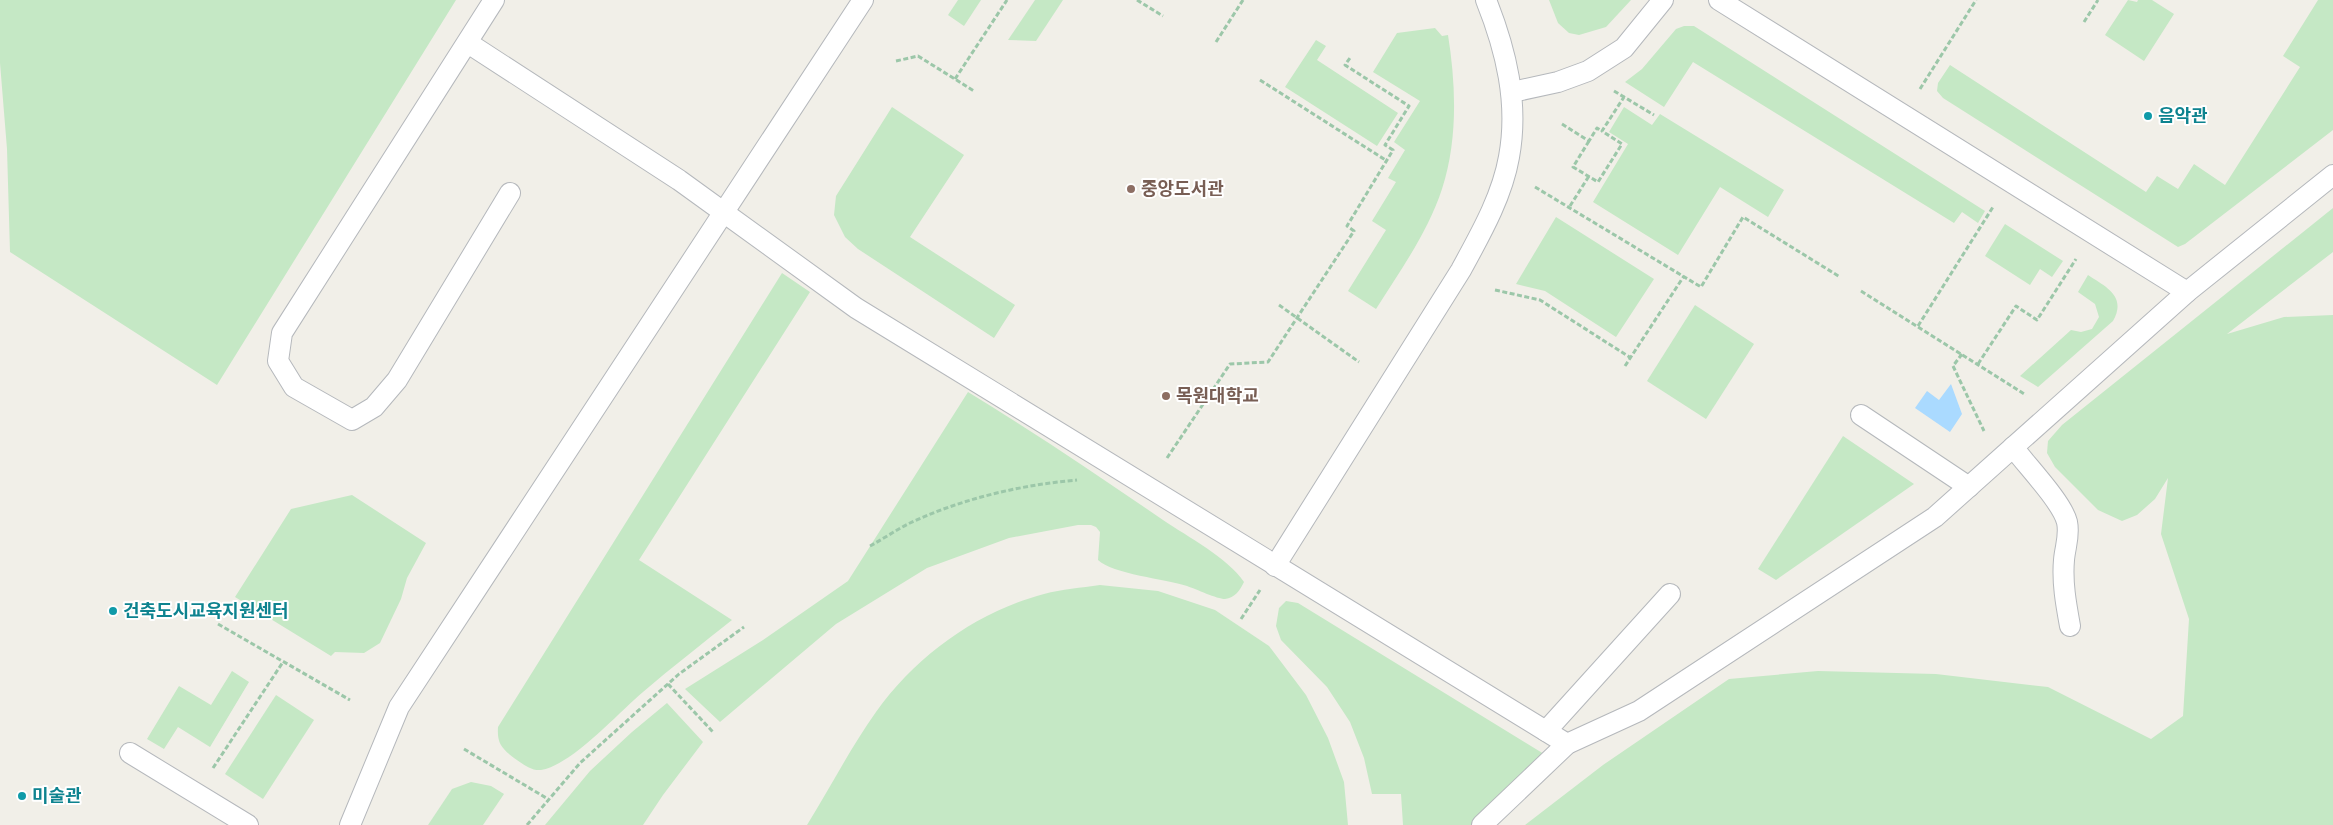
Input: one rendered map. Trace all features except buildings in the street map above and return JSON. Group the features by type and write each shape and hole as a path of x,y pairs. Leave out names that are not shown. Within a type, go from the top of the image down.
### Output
{"lane":[{"path":"494,0 468,44 282,333 278,361 294,387 352,420 374,407 397,380 510,193"},
{"path":"350,825 399,707 677,287 863,0"},
{"path":"1275,566 1461,270 1484,228 1509,158 1512,92 1498,28 1486,0"},
{"path":"1512,92 1558,82 1588,71 1624,48 1663,0"},
{"path":"1720,0 2187,292"},
{"path":"468,44 679,180 856,308 1567,744"},
{"path":"1482,825 1567,744 1639,711 1935,517 2187,292 2333,175"},
{"path":"1861,415 1969,487"},
{"path":"2013,447 2058,502 2067,522 2068,539 2064,560 2064,586 2070,626"},
{"path":"1546,731 1670,594"},
{"path":"130,753 248,825"}],"path":[{"path":"955,79 1007,0"},
{"path":"1137,0 1163,16"},
{"path":"1216,42 1243,0"},
{"path":"1918,91 1976,0"},
{"path":"2084,22 2098,0"},
{"path":"896,61 918,56 974,91"},
{"path":"1167,458 1230,364 1268,362 1354,232 1347,226 1393,150 1385,145 1409,106 1345,65 1350,58"},
{"path":"1260,80 1387,161"},
{"path":"1602,131 1624,97 1654,115"},
{"path":"1562,124 1590,141"},
{"path":"1597,128 1622,144 1598,182 1573,167 1590,141 1597,128"},
{"path":"1570,206 1589,176"},
{"path":"1535,186 1701,286 1743,217 1840,277"},
{"path":"1918,326 1993,206"},
{"path":"1978,364 2016,306 2037,320 2076,259"},
{"path":"1625,366 1684,276"},
{"path":"1495,290 1540,300 1631,358"},
{"path":"1861,291 2032,399"},
{"path":"1279,305 1359,362"},
{"path":"1962,354 1953,366 1988,438"},
{"path":"870,546 909,524 987,496 1036,485 1085,480"},
{"path":"218,624 350,700"},
{"path":"527,825 580,763 668,684 744,627"},
{"path":"210,772 283,662"},
{"path":"668,684 713,732"},
{"path":"464,750 548,800"}],"green space":[{"path":"0,0 456,0 217,385 10,252 7,149 0,63"},
{"path":"958,0 981,0 964,26 948,15"},
{"path":"1035,0 1063,0 1036,41 1008,40"},
{"path":"1549,0 1631,0 1606,27 1579,35 1569,33 1558,23"},
{"path":"2128,0 2137,2 2138,0 2152,0 2174,14 2144,61 2105,35"},
{"path":"2318,0 2333,0 2333,130 2185,244 2178,247 1943,98 1937,91 1938,83 1950,65 2146,192 2157,176 2178,189 2194,164 2225,185 2300,67 2283,56"},
{"path":"1684,26 1694,26 1985,211 1978,223 1962,212 1954,223 1693,62 1664,107 1625,82 1642,69 1676,29"},
{"path":"1435,28 1442,36 1448,35 1453,73 1454,112 1451,151 1442,189 1429,221 1413,251 1376,309 1348,291 1386,230 1372,221 1396,182 1388,178 1405,150 1394,142 1420,101 1373,72 1397,33"},
{"path":"1316,40 1326,46 1317,60 1398,113 1377,146 1285,87"},
{"path":"892,107 964,155 910,237 1015,305 994,338 858,249 845,237 834,215 836,196"},
{"path":"1624,107 1652,125 1660,114 1784,190 1768,217 1720,187 1678,255 1593,202 1628,144 1609,132"},
{"path":"2333,208 2333,252 2227,334 2284,317 2333,315 2333,825 1525,825 1603,765 1729,679 1818,671 1936,674 2048,687 2151,739 2183,716 2189,619 2161,534 2168,478 2155,499 2137,515 2122,521 2098,510 2055,467 2047,453 2048,441 2062,425"},
{"path":"1556,217 1654,279 1616,337 1545,291 1516,284"},
{"path":"2005,224 2063,261 2052,277 2040,269 2030,285 1985,256"},
{"path":"782,273 810,292 639,560 732,620 654,683 594,737 566,759 541,770 526,766 503,748 498,737 498,727"},
{"path":"2088,275 2108,288 2116,299 2118,305 2113,321 2038,387 2020,376 2071,330 2081,332 2092,329 2099,317 2095,304 2078,292"},
{"path":"1695,305 1754,344 1706,419 1647,381"},
{"path":"968,392 1067,455 1228,564 1244,582 1239,591 1232,597 1221,599 1178,583 1127,573 1105,565 1098,560 1100,532 1091,525 1078,525 1009,538 927,568 836,624 720,722 685,689 763,640 848,581"},
{"path":"1843,436 1914,484 1776,580 1758,569"},
{"path":"352,495 426,543 407,578 401,599 380,643 364,653 335,652 331,656 235,597 291,509"},
{"path":"1100,585 1158,591 1215,610 1269,646 1306,695 1328,738 1344,782 1348,825 807,825 849,753 876,712 892,691 930,654 972,624 1019,602 1051,592"},
{"path":"1286,601 1298,603 1544,754 1472,825 1403,825 1401,794 1372,794 1364,758 1350,722 1327,687 1281,640 1276,626 1279,608"},
{"path":"232,671 249,682 210,747 178,727 164,749 147,739 179,686 211,705"},
{"path":"276,695 314,720 263,799 225,774"},
{"path":"667,703 703,742 643,825 545,825 590,771"},
{"path":"471,782 491,786 504,794 483,825 428,825 452,789"}],"water":[{"path":"1951,384 1962,414 1950,432 1915,408 1927,391 1939,400"}],"place":[{"name":"음악관","path":"2148,116"},
{"name":"중앙도서관","path":"1131,189"},
{"name":"목원대학교","path":"1166,396"},
{"name":"건축도시교육지원센터","path":"113,611"},
{"name":"미술관","path":"22,796"}]}
